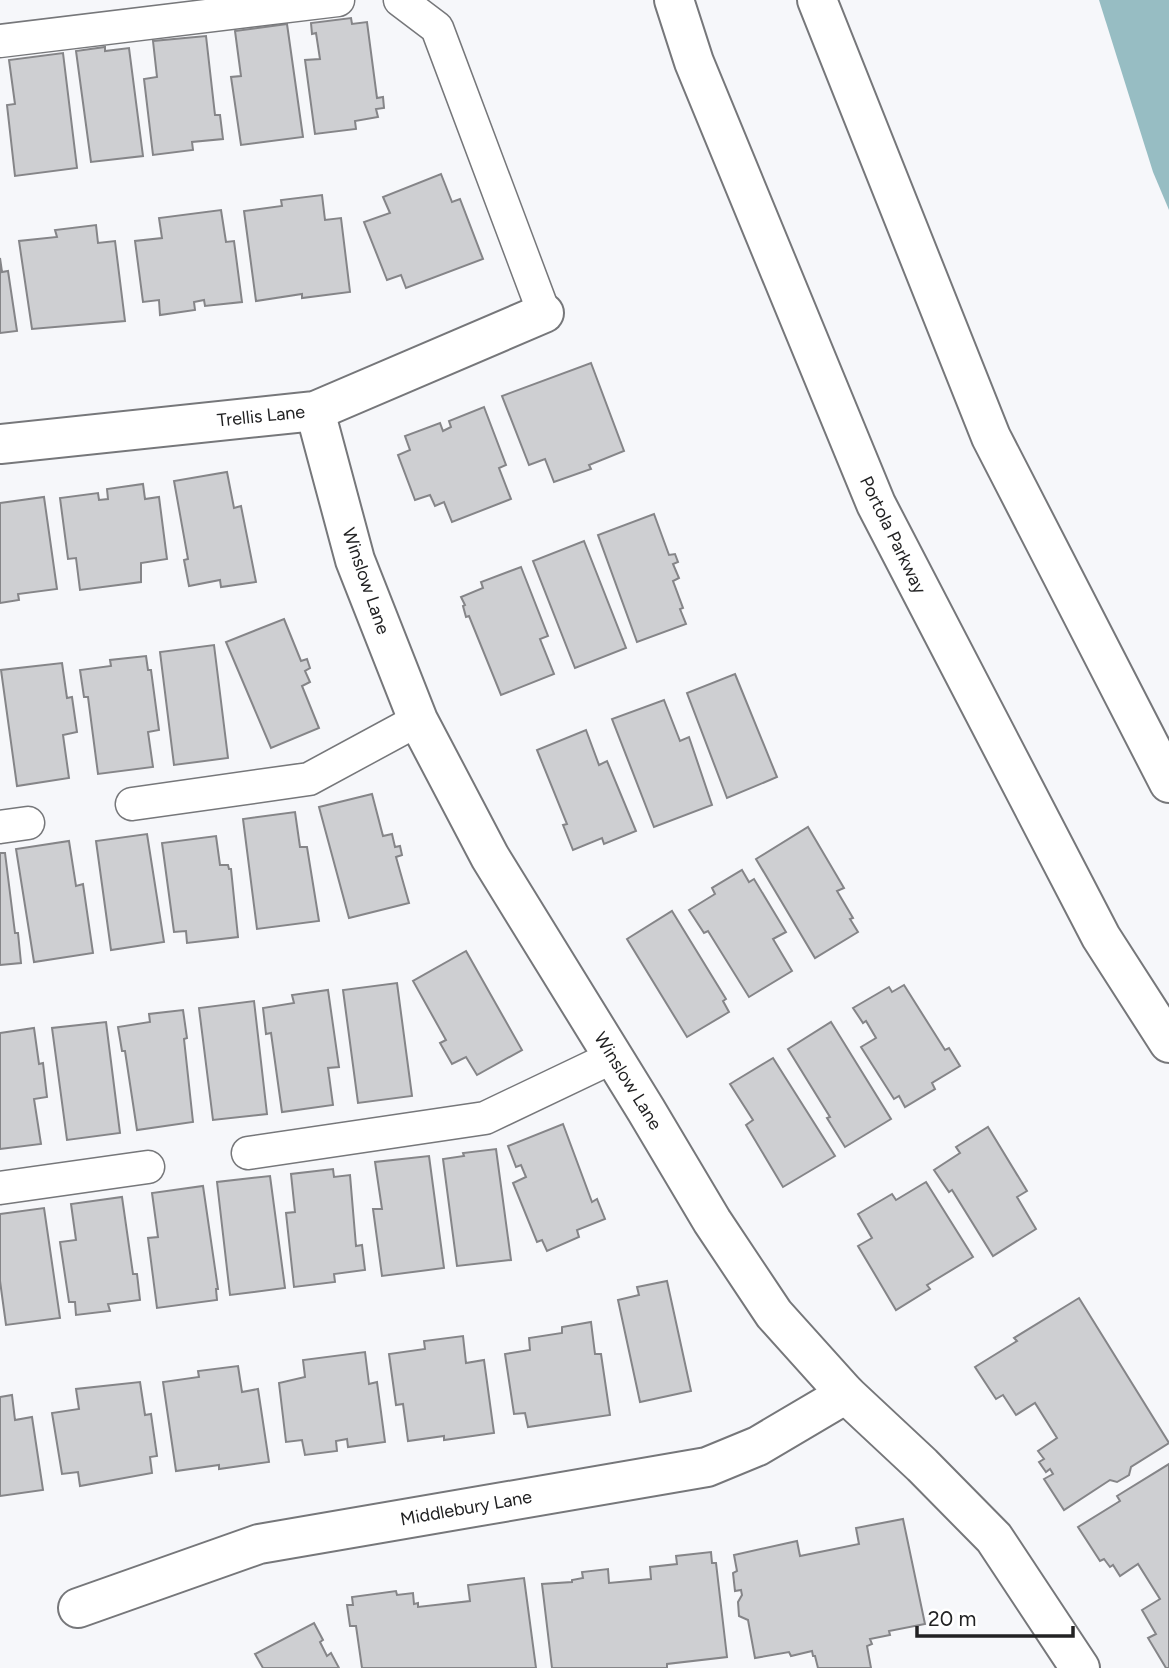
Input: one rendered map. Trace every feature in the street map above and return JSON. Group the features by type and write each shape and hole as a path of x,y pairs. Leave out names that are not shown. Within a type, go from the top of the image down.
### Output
{"street":[{"name":"Portola Parkway","path":"674,0 694,62 876,504 1101,937 1169,1043"},
{"path":"817,0 991,437 1169,783"},
{"name":"Trellis Lane","path":"0,444 315,411 544,313"},
{"name":"Winslow Lane","path":"315,411 355,561 418,720 490,857 712,1221 774,1314 846,1394 922,1465 994,1538 1080,1668"},
{"name":"Middlebury Lane","path":"78,1608 259,1544 707,1467 758,1446 846,1394"}],"lane":[{"path":"0,41 338,0"},
{"path":"400,0 437,28 544,313"},
{"path":"132,804 309,779 418,720"},
{"path":"248,1153 485,1118 612,1057"},
{"path":"0,1188 148,1167"}],"water":[{"path":"1099,0 1169,0 1169,210 1153,172"}],"building":[{"path":"351,18 352,24 367,22 377,98 383,97 384,108 376,109 378,117 355,121 356,129 315,134 305,60 320,59 316,33 312,34 311,23"},
{"path":"287,24 303,137 241,145 231,77 241,76 235,31"},
{"path":"206,36 215,115 220,115 223,139 192,142 193,150 153,155 144,79 157,77 153,41"},
{"path":"105,47 105,51 129,48 143,156 91,162 76,51"},
{"path":"63,53 77,168 15,176 7,105 15,104 9,60"},
{"path":"441,174 452,202 460,199 483,259 406,288 401,275 387,280 364,222 390,213 383,197"},
{"path":"322,195 325,220 341,218 350,292 302,298 302,294 256,301 244,211 282,206 281,200"},
{"path":"221,210 226,242 234,241 242,302 205,306 204,300 194,302 195,310 160,315 159,300 143,302 135,241 162,238 159,218"},
{"path":"96,225 98,243 115,241 125,321 32,329 19,241 57,237 55,230"},
{"path":"0,258 2,272 8,271 17,331 0,333"},
{"path":"591,363 624,451 589,465 591,469 554,482 545,459 529,465 502,396"},
{"path":"484,407 506,465 499,468 511,499 452,522 444,502 435,506 430,495 415,500 398,455 410,450 405,436 440,423 443,431 451,427 449,421"},
{"path":"227,472 234,508 241,506 256,582 221,587 220,580 189,586 184,560 188,559 174,481"},
{"path":"143,484 145,499 159,497 167,559 141,563 141,582 80,590 76,558 68,559 60,498 98,493 99,500 108,499 107,489"},
{"path":"44,497 57,589 18,594 19,600 0,603 0,503"},
{"path":"654,514 669,555 675,554 678,562 673,564 679,578 673,581 686,624 637,642 598,535"},
{"path":"584,541 626,648 575,668 533,561"},
{"path":"521,567 548,636 540,639 554,674 501,695 469,616 466,617 461,597 483,588 481,582"},
{"path":"284,619 301,661 307,659 310,668 305,671 310,682 302,686 319,728 271,748 226,642"},
{"path":"214,645 228,758 174,765 160,652"},
{"path":"146,656 148,670 151,670 159,730 148,732 153,767 98,774 88,697 84,697 80,670 111,666 110,660"},
{"path":"62,663 67,698 72,697 77,732 63,735 69,778 17,786 1,670"},
{"path":"735,674 777,777 727,798 687,693"},
{"path":"664,700 680,741 689,737 712,805 654,827 612,719"},
{"path":"586,730 599,765 607,761 636,831 604,844 602,838 573,850 563,825 567,824 537,750"},
{"path":"372,794 383,836 392,834 395,847 400,846 402,855 396,857 409,903 349,918 319,807"},
{"path":"295,812 300,847 307,847 319,921 257,929 243,819"},
{"path":"808,827 844,888 837,891 858,932 815,958 756,859"},
{"path":"147,834 164,942 111,950 96,841"},
{"path":"216,836 220,865 228,865 231,869 238,937 187,943 186,931 174,932 162,843"},
{"path":"69,841 76,886 83,884 93,953 34,962 16,849"},
{"path":"0,853 5,853 21,963 0,965"},
{"path":"742,870 749,882 754,879 786,932 773,939 792,971 749,997 708,931 704,933 689,910 715,894 712,888"},
{"path":"672,911 726,999 723,1001 729,1012 687,1037 627,939"},
{"path":"466,951 522,1050 477,1075 466,1057 452,1064 440,1043 446,1040 413,981"},
{"path":"397,983 412,1096 358,1103 343,990"},
{"path":"904,985 945,1050 949,1048 960,1066 932,1083 935,1089 905,1107 899,1096 894,1099 861,1047 876,1038 866,1021 863,1023 853,1008 889,987 892,992"},
{"path":"328,990 339,1067 328,1068 333,1105 282,1112 271,1033 266,1034 263,1008 294,1003 292,995"},
{"path":"254,1001 267,1114 213,1120 199,1008"},
{"path":"183,1010 193,1122 137,1130 125,1051 122,1051 118,1027 150,1022 149,1014"},
{"path":"106,1022 120,1133 67,1140 52,1028"},
{"path":"831,1022 891,1119 845,1147 827,1118 830,1117 788,1049"},
{"path":"34,1028 39,1064 43,1063 47,1097 34,1099 41,1144 0,1149 0,1033"},
{"path":"773,1058 835,1156 783,1187 746,1125 753,1120 730,1084"},
{"path":"563,1124 592,1202 597,1199 605,1219 577,1230 579,1237 547,1251 542,1240 537,1242 513,1183 526,1177 521,1165 516,1167 508,1146"},
{"path":"988,1127 1027,1191 1017,1197 1036,1229 993,1256 952,1190 949,1192 934,1170 960,1153 956,1147"},
{"path":"496,1149 511,1260 457,1266 443,1159 464,1156 463,1153"},
{"path":"429,1156 444,1268 382,1276 373,1209 382,1209 375,1162"},
{"path":"333,1169 334,1177 350,1175 356,1246 362,1245 365,1270 334,1274 335,1282 294,1287 286,1213 295,1212 291,1174"},
{"path":"270,1176 285,1288 230,1295 217,1182"},
{"path":"926,1182 973,1257 927,1285 930,1289 896,1310 858,1246 872,1238 858,1214 892,1194 896,1200"},
{"path":"203,1186 218,1289 217,1300 157,1308 148,1238 158,1237 152,1193"},
{"path":"122,1197 133,1274 137,1274 140,1300 108,1304 110,1311 76,1315 75,1302 69,1302 60,1242 76,1240 71,1204"},
{"path":"44,1208 60,1318 6,1325 0,1281 0,1214"},
{"path":"667,1281 691,1391 640,1402 618,1300 639,1295 637,1287"},
{"path":"1079,1298 1169,1443 1131,1467 1129,1475 1117,1482 1110,1480 1064,1510 1044,1479 1053,1474 1050,1469 1046,1472 1039,1462 1044,1459 1038,1451 1057,1438 1035,1403 1016,1415 1003,1395 996,1399 975,1367 1017,1341 1014,1338"},
{"path":"591,1322 595,1354 601,1354 610,1415 528,1427 525,1413 514,1414 505,1354 530,1350 529,1338 562,1333 562,1327"},
{"path":"463,1336 466,1363 484,1360 494,1433 444,1440 444,1436 408,1441 403,1404 396,1405 389,1354 425,1349 424,1341"},
{"path":"365,1352 369,1384 377,1382 385,1442 348,1447 347,1439 336,1441 337,1451 305,1455 302,1440 286,1442 279,1383 305,1377 303,1360"},
{"path":"238,1366 242,1392 258,1389 269,1462 219,1469 219,1465 176,1471 163,1382 199,1377 198,1371"},
{"path":"140,1382 145,1415 151,1414 157,1456 150,1457 152,1473 80,1486 78,1472 62,1474 52,1413 79,1409 76,1389"},
{"path":"12,1395 15,1420 32,1417 43,1490 0,1496 0,1397"},
{"path":"1169,1464 1169,1668 1166,1668 1148,1638 1156,1634 1142,1610 1160,1599 1138,1564 1120,1576 1113,1565 1110,1567 1104,1559 1100,1561 1078,1527 1120,1501 1117,1496"},
{"path":"903,1519 925,1624 889,1631 890,1635 870,1639 872,1644 867,1646 871,1668 818,1668 812,1651 791,1656 789,1652 755,1658 748,1620 739,1616 738,1602 742,1595 741,1590 735,1591 733,1573 737,1571 734,1555 797,1541 800,1556 859,1544 856,1528"},
{"path":"711,1552 712,1563 716,1563 727,1657 667,1664 667,1668 552,1668 542,1584 572,1582 583,1578 582,1572 608,1569 609,1583 651,1579 650,1567 677,1564 676,1556"},
{"path":"524,1578 536,1668 362,1668 356,1626 350,1626 347,1605 353,1605 352,1597 396,1591 397,1595 413,1593 414,1604 418,1603 418,1607 470,1601 468,1585"},
{"path":"314,1623 323,1640 320,1642 327,1656 331,1653 339,1668 263,1668 255,1654"}]}
